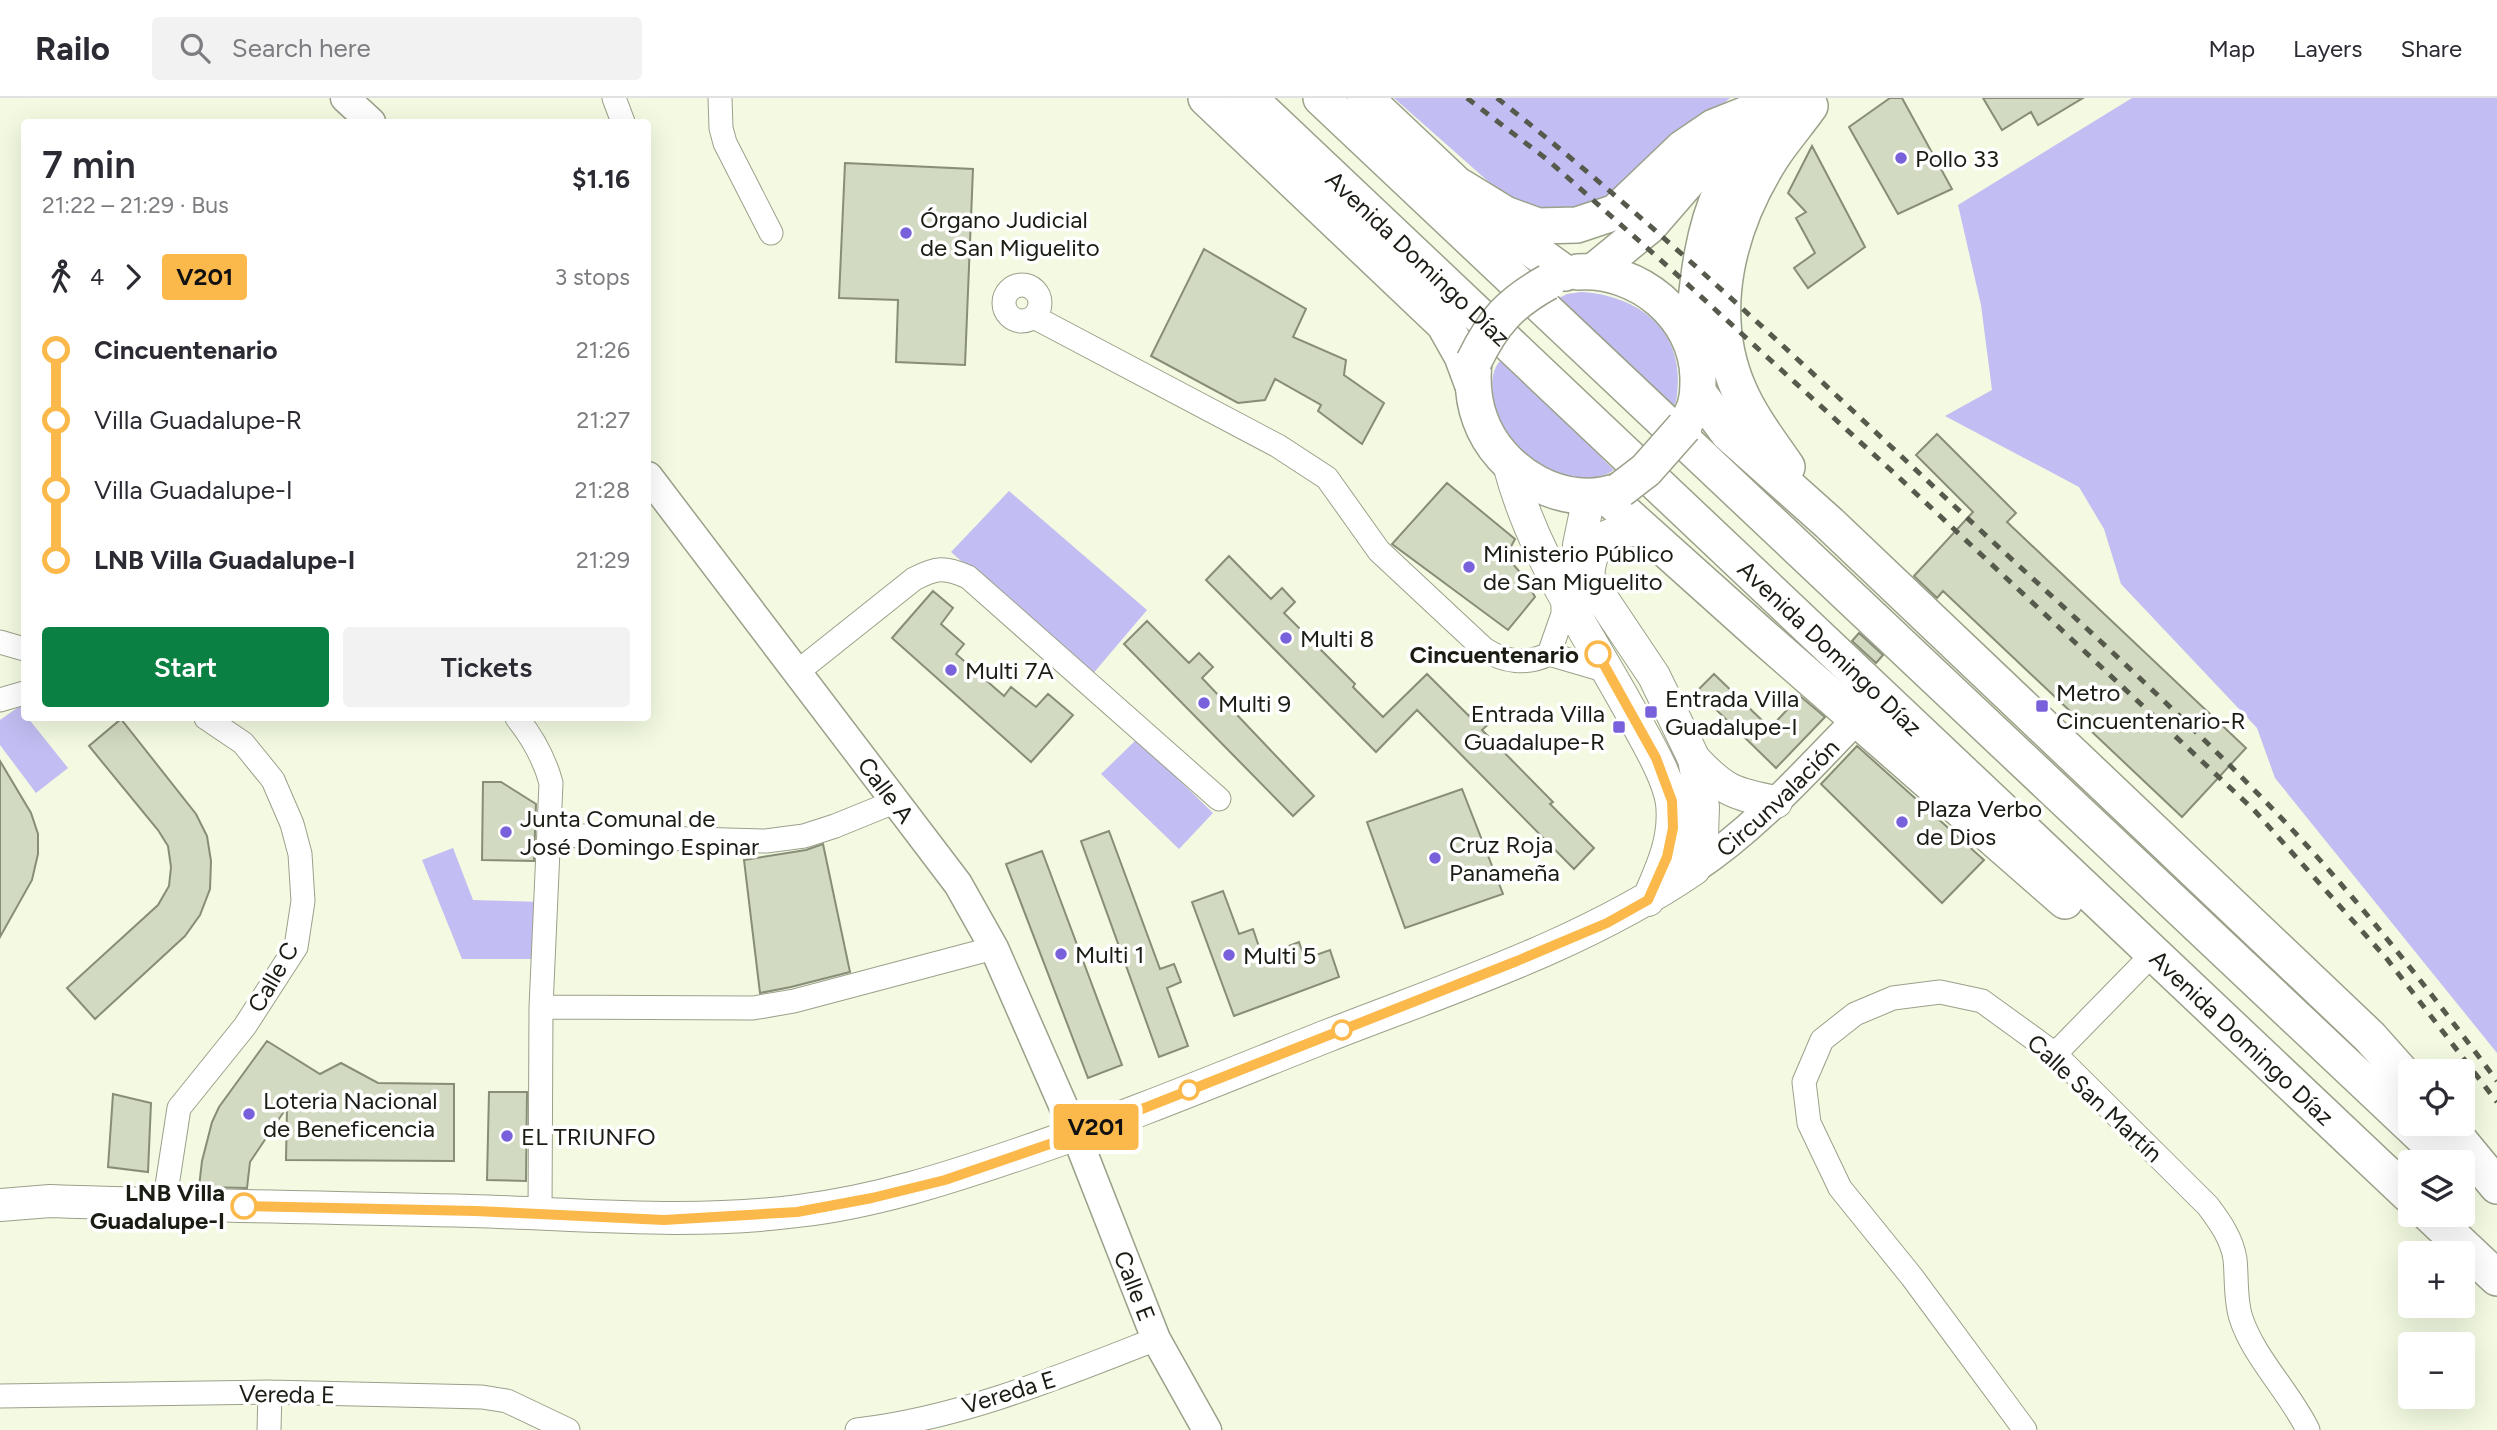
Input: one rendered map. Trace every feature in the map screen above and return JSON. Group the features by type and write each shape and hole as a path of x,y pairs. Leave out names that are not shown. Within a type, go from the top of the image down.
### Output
{"main road":[{"path":"1206,98 1444,324 1473,372"},
{"name":"Avenida Domingo Díaz","path":"1249,98 2398,1185"},
{"name":"Avenida Domingo Díaz","path":"1321,98 2436,1150"},
{"path":"1365,98 1505,230 1569,276 1624,278 1652,293 1675,314 1692,342 1698,362 1698,391 1694,410 1684,427 1646,470 1605,494 1552,490 1509,464 1492,444 1479,419 1473,372 1486,336 1503,313 1524,295 1569,276 1649,226 1695,173 1756,120 1802,100"},
{"path":"1461,187 1505,214 1538,226 1577,225 1616,212 1683,148 1714,127 1802,100"},
{"path":"1692,342 1701,261 1723,186 1752,148 1802,100"},
{"path":"1802,100 1744,207 1728,255 1723,319 1728,356 1739,390 1756,423 1829,523"},
{"path":"1698,391 1728,433 1829,523 2370,1037 2398,1068"},
{"name":"Circunvalación","path":"0,1205 50,1201 476,1211 664,1220 797,1212 872,1198 945,1180 1076,1135 1607,923 1694,869 1702,836 1703,807 1693,760 1654,676 1575,587 1517,496 1509,464"},
{"path":"1605,494 2327,1133 2398,1192"},
{"name":"Circunvalación","path":"1605,494 1579,545 1580,560 1575,587 1607,671 1656,758 1672,801 1673,828 1667,857 1648,900"},
{"path":"1575,587 1604,537 1618,531 1644,530"},
{"path":"1693,760 1715,782 1737,794 1776,802"},
{"path":"2456,1136 2497,1186"},
{"path":"2475,1187 2497,1208"},
{"path":"2442,1227 2497,1278"}],"street":[{"path":"345,98 368,119"},
{"path":"614,98 621,119"},
{"path":"720,98 721,128 725,142 771,233"},
{"path":"1034,317 1278,446 1327,478 1379,551 1484,649 1498,658 1537,660 1549,654 1607,671"},
{"name":"Calle A","path":"651,479 958,884 994,948 1076,1135"},
{"path":"796,673 914,579 930,570 948,569 968,577 1219,799"},
{"path":"1549,654 1575,587"},
{"path":"0,642 21,648"},
{"path":"0,700 21,694"},
{"name":"Circunvalación","path":"1694,869 1727,847 1776,802 1857,719"},
{"name":"Calle C","path":"164,1205 179,1108 245,1026 296,947 303,901 300,854 292,824 273,780 243,743 210,721"},
{"path":"519,721 534,739 545,760 551,783 541,1007 540,1215"},
{"path":"550,835 766,841 804,836 894,802"},
{"path":"541,1007 752,1008 794,1001 994,948"},
{"path":"2055,1054 2140,967"},
{"name":"Calle San Martín","path":"2025,1430 1912,1276 1840,1188 1809,1123 1804,1082 1822,1040 1855,1014 1894,998 1940,992 1982,1001 2055,1054 2208,1206 2225,1229 2234,1255 2240,1316 2250,1340 2296,1406 2308,1430"},
{"name":"Calle E","path":"1076,1135 1156,1339 1207,1430"},
{"name":"Vereda E","path":"857,1430 892,1426 1030,1389 1156,1339"},
{"path":"269,1430 270,1392"},
{"name":"Vereda E","path":"0,1396 270,1392 482,1397 507,1401 568,1430"}],"shaded area":[{"path":"1394,98 1730,98 1601,210 1525,214"},
{"path":"2132,98 2497,98 2497,1053 2275,778 2257,728 2121,584 2104,529 2079,487 1945,416 1992,390 1981,305 1958,205"},
{"path":"1581,292 1600,294 1635,306 1661,328 1676,360 1678,380 1674,406 1559,298"},
{"path":"1502,359 1614,470 1590,478 1562,475 1525,456 1510,439 1495,403 1493,378"},
{"path":"1009,491 1147,610 1091,676 951,552"},
{"path":"20,706 21,721 30,721 68,768 36,793 0,745 0,720"},
{"path":"1137,739 1213,813 1179,849 1101,774"},
{"path":"453,848 473,900 543,902 541,959 462,959 422,860"}],"building":[{"name":"Pollo 33","path":"1890,98 1902,98 1952,189 1898,214 1849,127"},
{"path":"1983,98 2083,98 2038,125 2031,112 2002,130"},
{"path":"1812,146 1865,247 1808,288 1794,268 1815,253 1796,218 1806,212 1788,193"},
{"name":"Órgano Judicial de San Miguelito","path":"845,163 973,169 965,365 896,362 898,300 839,298"},
{"path":"1204,249 1306,309 1293,337 1346,360 1344,375 1384,403 1362,444 1318,411 1321,405 1275,379 1265,400 1238,403 1151,356"},
{"path":"1937,434 2016,513 2007,522 2246,748 2182,817 1943,591 1937,598 1914,576 1973,512 1916,455"},
{"name":"Ministerio Público de San Miguelito","path":"1447,483 1515,539 1506,556 1525,578 1535,597 1508,630 1392,544"},
{"path":"1229,556 1271,599 1282,588 1295,602 1284,613 1355,684 1353,687 1383,717 1427,674 1469,716 1479,705 1493,720 1482,730 1594,848 1574,869 1417,710 1376,752 1206,580"},
{"name":"Multi 7A","path":"933,591 953,608 941,624 964,644 956,654 1004,696 1011,687 1036,707 1048,694 1073,715 1031,762 892,638"},
{"name":"Multi 9","path":"1147,621 1189,663 1199,653 1213,667 1202,678 1314,796 1293,816 1124,644"},
{"path":"1859,633 1883,655 1876,663 1852,641"},
{"path":"1714,674 1770,728 1800,696 1825,717 1776,768 1697,691"},
{"path":"119,721 123,721 196,814 207,836 211,861 210,889 200,915 185,936 95,1019 67,988 158,905 169,886 171,867 168,846 158,830 89,746"},
{"name":"Plaza Verbo de Dios","path":"1857,746 1984,860 1942,903 1821,784"},
{"path":"0,761 31,813 38,834 38,854 32,880 0,937"},
{"path":"483,782 501,782 536,804 534,861 482,860"},
{"name":"Cruz Roja Panameña","path":"1462,789 1503,894 1405,928 1367,822"},
{"path":"1109,831 1160,969 1174,964 1181,982 1167,988 1188,1046 1159,1057 1081,841"},
{"path":"823,844 850,972 760,993 744,860 806,850"},
{"name":"Multi 1","path":"1042,851 1122,1065 1088,1078 1006,864"},
{"name":"Multi 5","path":"1223,891 1239,934 1253,929 1262,956 1299,942 1305,959 1330,950 1339,977 1234,1016 1192,902"},
{"path":"267,1041 320,1074 341,1063 378,1083 454,1084 454,1161 286,1160 287,1107 250,1162 247,1188 199,1187 202,1161 212,1122 219,1107"},
{"name":"EL TRIUNFO","path":"489,1092 527,1092 526,1181 487,1180"},
{"path":"113,1094 151,1103 148,1172 108,1167"}],"railway":[{"path":"1467,98 1549,161 1673,271 1893,472 2254,810 2387,959 2497,1102"},
{"path":"1497,98 1614,195 1728,296 2187,723 2294,832 2355,901 2497,1081"}],"bus line":[{"name":"V201","path":"244,1206 476,1211 664,1220 797,1212 872,1198 945,1180 1076,1135 1517,961 1607,923 1648,900 1667,857 1673,828 1672,801 1656,758 1598,654"}],"place":[{"name":"Pollo 33","path":"1901,158"},
{"name":"Órgano Judicial de San Miguelito","path":"906,233"},
{"name":"Ministerio Público de San Miguelito","path":"1469,567"},
{"name":"Multi 8","path":"1286,638"},
{"name":"Cincuentenario","path":"1598,654"},
{"name":"Multi 7A","path":"951,670"},
{"name":"Multi 9","path":"1204,703"},
{"name":"Metro Cincuentenario-R","path":"2042,706"},
{"name":"Entrada Villa Guadalupe-I","path":"1651,712"},
{"name":"Entrada Villa Guadalupe-R","path":"1619,727"},
{"name":"Plaza Verbo de Dios","path":"1902,822"},
{"name":"Junta Comunal de José Domingo Espinar","path":"506,832"},
{"name":"Cruz Roja Panameña","path":"1435,858"},
{"name":"Multi 1","path":"1061,954"},
{"name":"Multi 5","path":"1229,955"},
{"name":"Loteria Nacional de Beneficencia","path":"249,1114"},
{"name":"EL TRIUNFO","path":"507,1136"},
{"name":"LNB Villa Guadalupe-I","path":"244,1206"}]}
